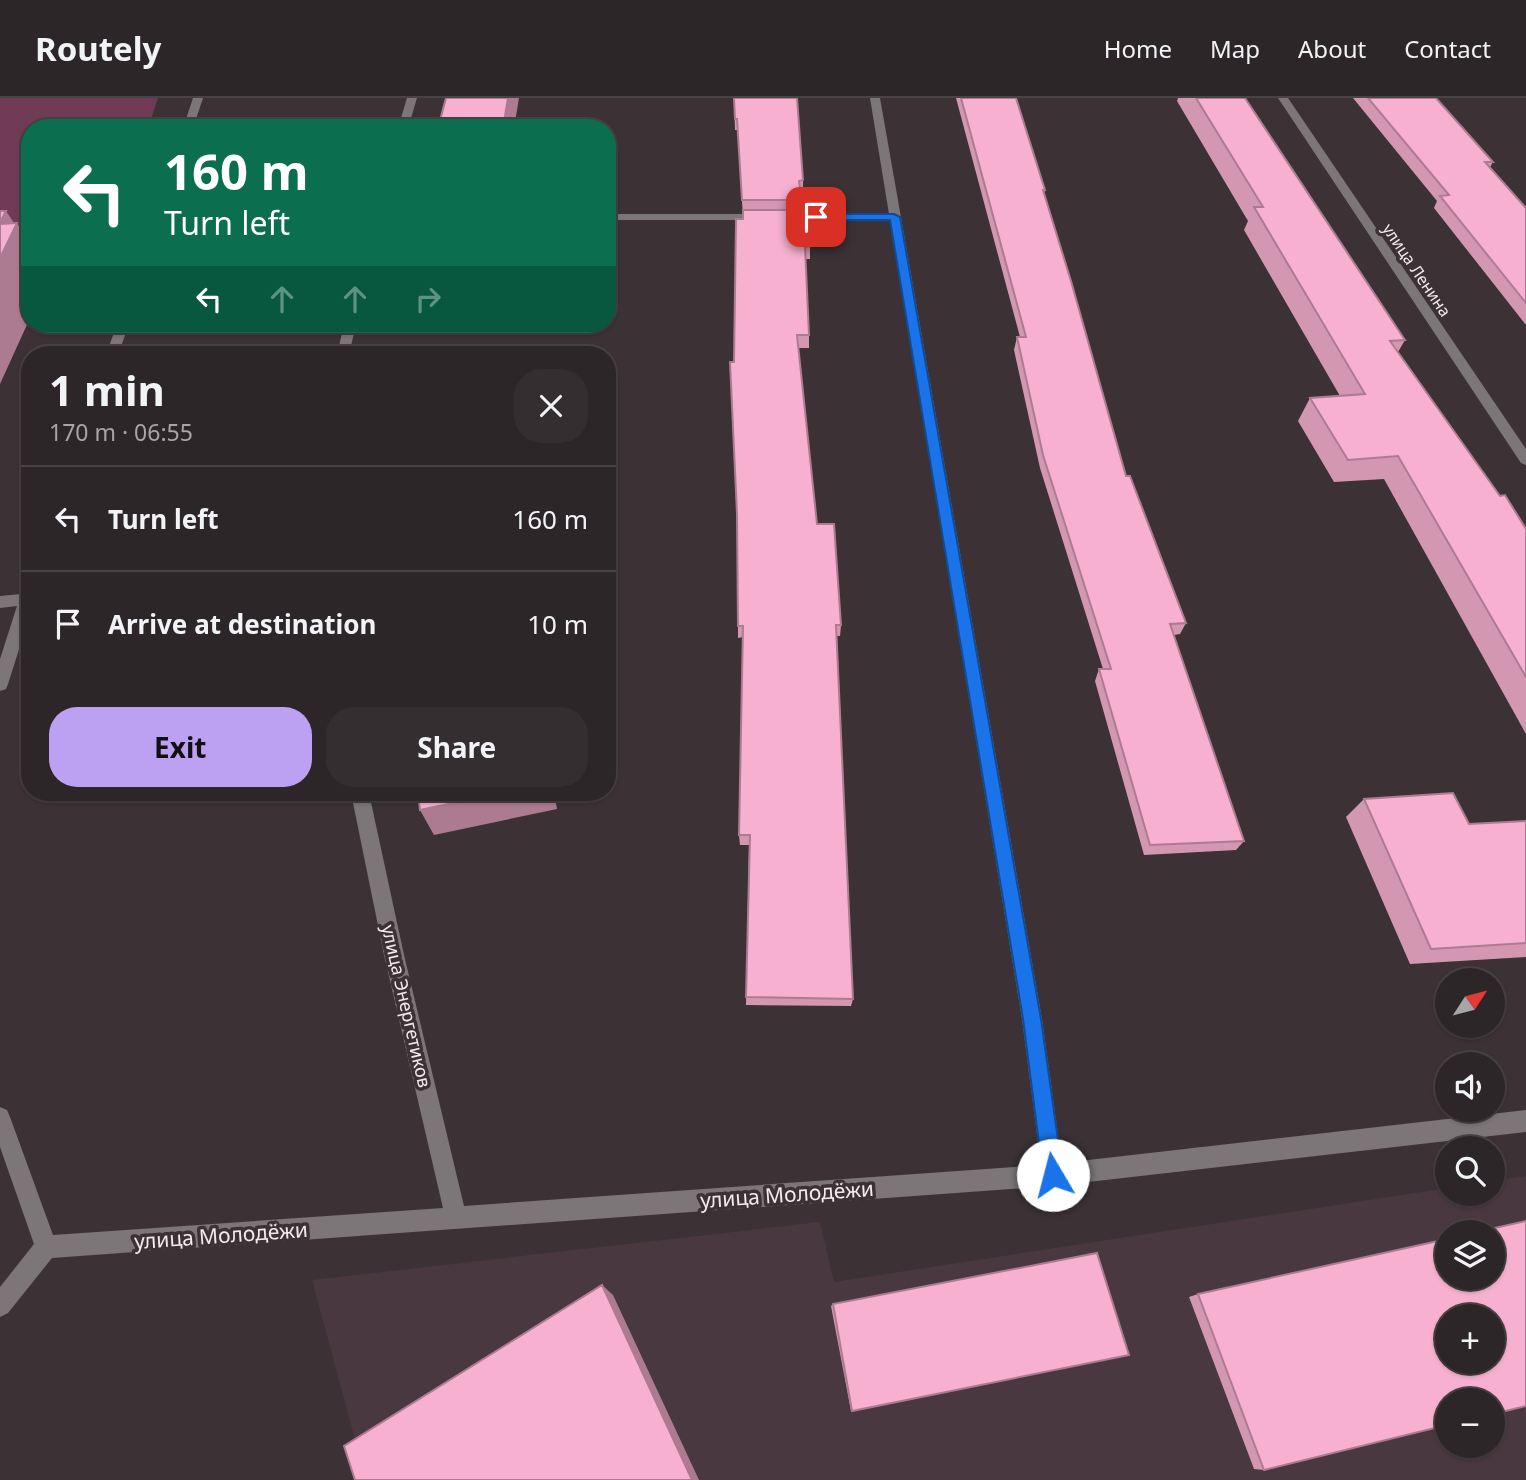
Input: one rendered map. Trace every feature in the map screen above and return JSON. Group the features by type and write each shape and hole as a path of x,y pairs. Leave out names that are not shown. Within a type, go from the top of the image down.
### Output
{"street":[{"path":"191,119 198,98"},
{"path":"406,119 412,98"},
{"path":"875,98 1032,1019 1053,1175"},
{"name":"улица Ленина","path":"1283,98 1526,460"},
{"path":"616,217 894,217"},
{"path":"0,602 21,597"},
{"path":"0,684 21,617"},
{"name":"улица Энергетиков","path":"362,801 394,955 456,1218"},
{"path":"0,1117 46,1247 0,1305"},
{"name":"улица Молодёжи","path":"46,1247 1053,1175 1526,1121"}],"shaded area":[{"path":"0,98 158,98 151,119 21,119 21,230 0,234"},
{"path":"1526,1176 1526,1480 366,1480 312,1280 820,1222 834,1282 1435,1190 1435,1206 1505,1206 1505,1179"}],"building":[{"path":"446,98 508,98 504,119 440,119"},
{"path":"734,98 797,98 802,200 742,200"},
{"path":"961,98 1016,98 1045,190 1126,476 1130,476 1186,623 1170,624 1244,841 1150,845 1099,669 1111,669 1043,455 1017,337 1026,337"},
{"path":"1196,98 1245,98 1405,340 1390,341 1500,496 1505,495 1526,529 1526,677 1398,456 1348,460 1310,398 1365,394 1254,207 1263,207"},
{"path":"1368,98 1436,98 1493,162 1485,162 1526,208 1526,303 1440,196 1449,195"},
{"path":"743,210 804,210 810,246 805,247 809,335 797,335 817,524 834,524 841,625 836,625 853,999 746,997 750,835 739,835 743,626 738,626 737,514 730,362 734,362 736,219 743,219"},
{"path":"0,211 6,211 0,222"},
{"path":"17,223 0,258 0,224"},
{"path":"1453,793 1469,824 1526,821 1526,943 1431,949 1364,799"},
{"path":"419,801 462,801 420,810"},
{"path":"1526,1221 1526,1406 1505,1411 1505,1388 1435,1388 1435,1428 1264,1470 1198,1294 1435,1242 1435,1290 1505,1290 1505,1226"},
{"path":"1097,1253 1129,1355 852,1411 833,1304"},
{"path":"602,1285 692,1480 355,1480 344,1446"}],"route":[{"path":"816,217 894,217 1032,1019 1053,1175"}]}
